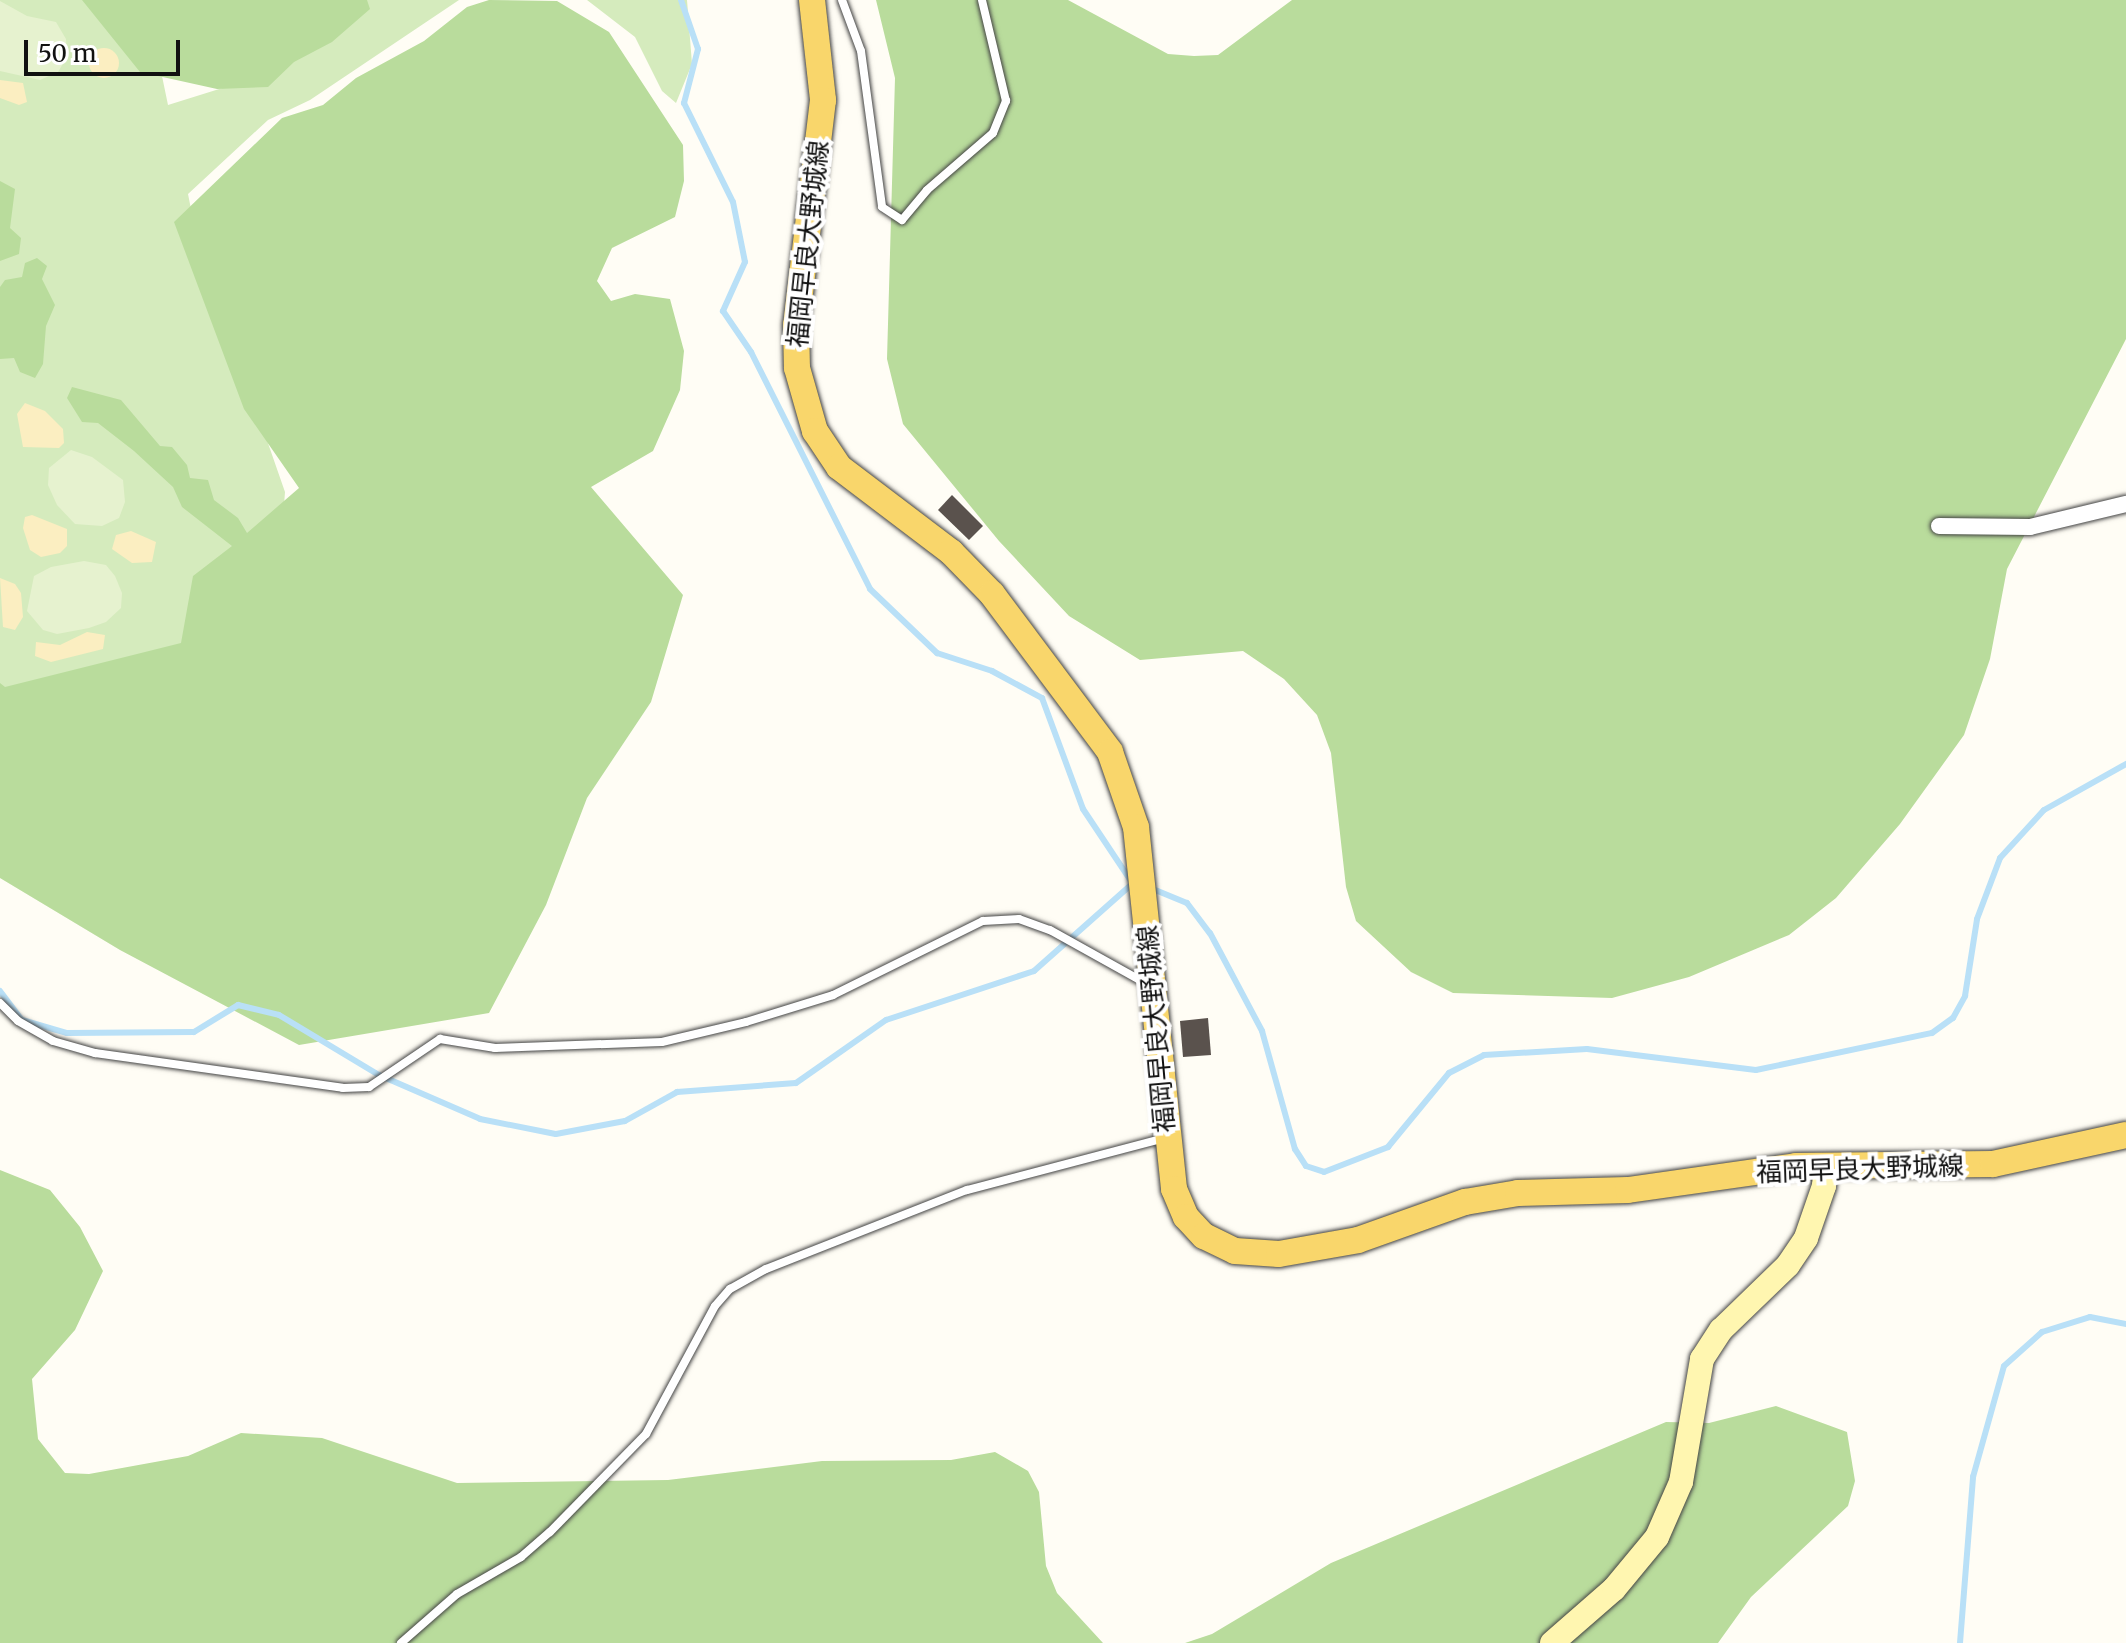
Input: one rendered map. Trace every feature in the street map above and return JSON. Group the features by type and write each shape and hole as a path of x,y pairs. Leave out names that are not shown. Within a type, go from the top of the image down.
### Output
{"main road":[{"name":"福岡早良大野城線","path":"812,0 823,100 796,339 797,368 815,431 839,467 951,552 992,594 1110,752 1136,827 1156,989 1165,1138 1174,1189 1186,1217 1219,1246 1257,1254 1358,1240 1465,1202 1518,1193 1628,1190 1826,1165 1993,1164 2126,1135"}],"street":[{"path":"1939,526 2030,527 2126,504"},
{"path":"1552,1643 1614,1589 1657,1537 1681,1482 1702,1359 1721,1330 1788,1265 1806,1238 1824,1186 1826,1165"}],"lane":[{"path":"842,0 861,51 882,207 902,220 927,190 993,133 1006,101 982,0"},
{"path":"0,1003 18,1021 53,1041 95,1053 343,1088 369,1087 440,1039 495,1048 662,1042 746,1022 833,995 983,921 1019,919 1050,930 1156,989"},
{"path":"401,1643 457,1594 521,1557 550,1532 646,1434 715,1306 730,1289 781,1263 967,1190 1165,1138"}],"green space":[{"path":"0,0 100,0 162,76 168,105 248,80 359,0 459,0 310,100 268,120 188,194 197,239 285,492 283,519 201,648 0,701"},
{"path":"82,0 367,0 370,9 332,42 294,62 268,87 217,89 140,72"},
{"path":"489,0 557,1 609,32 683,145 684,181 675,217 612,248 597,281 611,301 635,294 670,299 684,351 680,390 653,451 591,487 683,595 651,702 587,798 546,905 489,1013 299,1045 120,950 0,878 0,683 5,687 181,643 193,576 232,546 182,507 173,487 134,451 98,423 82,422 67,398 72,387 121,400 160,446 172,447 187,465 190,478 208,480 214,500 238,518 247,533 299,488 244,409 174,222 282,118 323,105 356,78 424,41 467,7"},
{"path":"587,0 687,0 692,64 676,103 662,91 635,37"},
{"path":"876,0 1068,0 1168,54 1194,56 1218,55 1292,0 2126,0 2126,339 2007,569 1990,659 1964,735 1900,824 1836,898 1789,935 1689,977 1612,998 1453,993 1411,972 1356,921 1346,887 1331,753 1317,715 1284,679 1243,651 1140,660 1069,616 999,541 903,424 887,359 895,78"},
{"path":"0,1 27,16 56,22 66,39 67,57 58,72 40,80 0,71"},
{"path":"0,181 15,189 10,228 21,238 19,254 0,261"},
{"path":"37,258 47,266 42,279 55,305 46,326 43,364 35,378 20,372 14,358 0,359 0,287 5,280 22,277 25,263"},
{"path":"71,450 92,457 123,480 125,502 119,518 102,526 75,524 57,505 48,485 49,468"},
{"path":"84,561 106,565 115,576 122,593 121,608 106,622 89,628 57,634 43,630 27,611 34,576 51,567"},
{"path":"0,1170 50,1190 80,1227 103,1271 75,1330 32,1379 38,1439 65,1473 89,1474 188,1456 241,1433 322,1438 457,1483 668,1480 822,1461 951,1460 995,1452 1028,1471 1039,1492 1046,1566 1057,1593 1103,1643 0,1643"},
{"path":"1776,1406 1847,1432 1855,1481 1848,1506 1751,1597 1718,1643 1185,1643 1212,1634 1331,1563 1666,1422 1709,1423"}],"sand":[{"path":"104,48 115,52 119,63 115,74 104,78 93,74 89,63 93,52"},
{"path":"0,80 23,83 27,102 19,105 0,98"},
{"path":"25,403 45,411 63,429 64,443 59,448 23,447 17,414"},
{"path":"32,515 67,529 67,546 60,553 41,557 30,550 23,528 25,517"},
{"path":"131,531 156,542 152,562 132,563 112,549 116,535"},
{"path":"0,578 15,584 21,593 23,617 15,630 3,627"},
{"path":"87,632 105,635 103,649 51,662 35,656 36,642 60,645"}],"building":[{"path":"952,495 983,526 969,540 938,510"},
{"path":"1208,1018 1211,1055 1183,1057 1180,1021"}],"waterway":[{"path":"681,0 698,49 684,103 733,202 745,262 723,311 751,352 870,589 937,653 992,671 1042,698 1083,809 1133,884"},
{"path":"1148,887 1187,903 1210,933 1262,1031 1295,1149 1306,1166 1324,1172 1388,1147 1449,1073 1484,1055 1587,1049 1756,1070 1932,1033 1953,1018 1965,996 1977,919 2000,858 2044,810 2126,764"},
{"path":"0,991 22,1020 67,1033 194,1032 238,1005 279,1015 379,1075 480,1119 556,1134 625,1121 677,1092 796,1083 886,1020 1034,971 1132,884"},
{"path":"1960,1643 1973,1477 2004,1366 2042,1332 2090,1317 2126,1324"}]}
